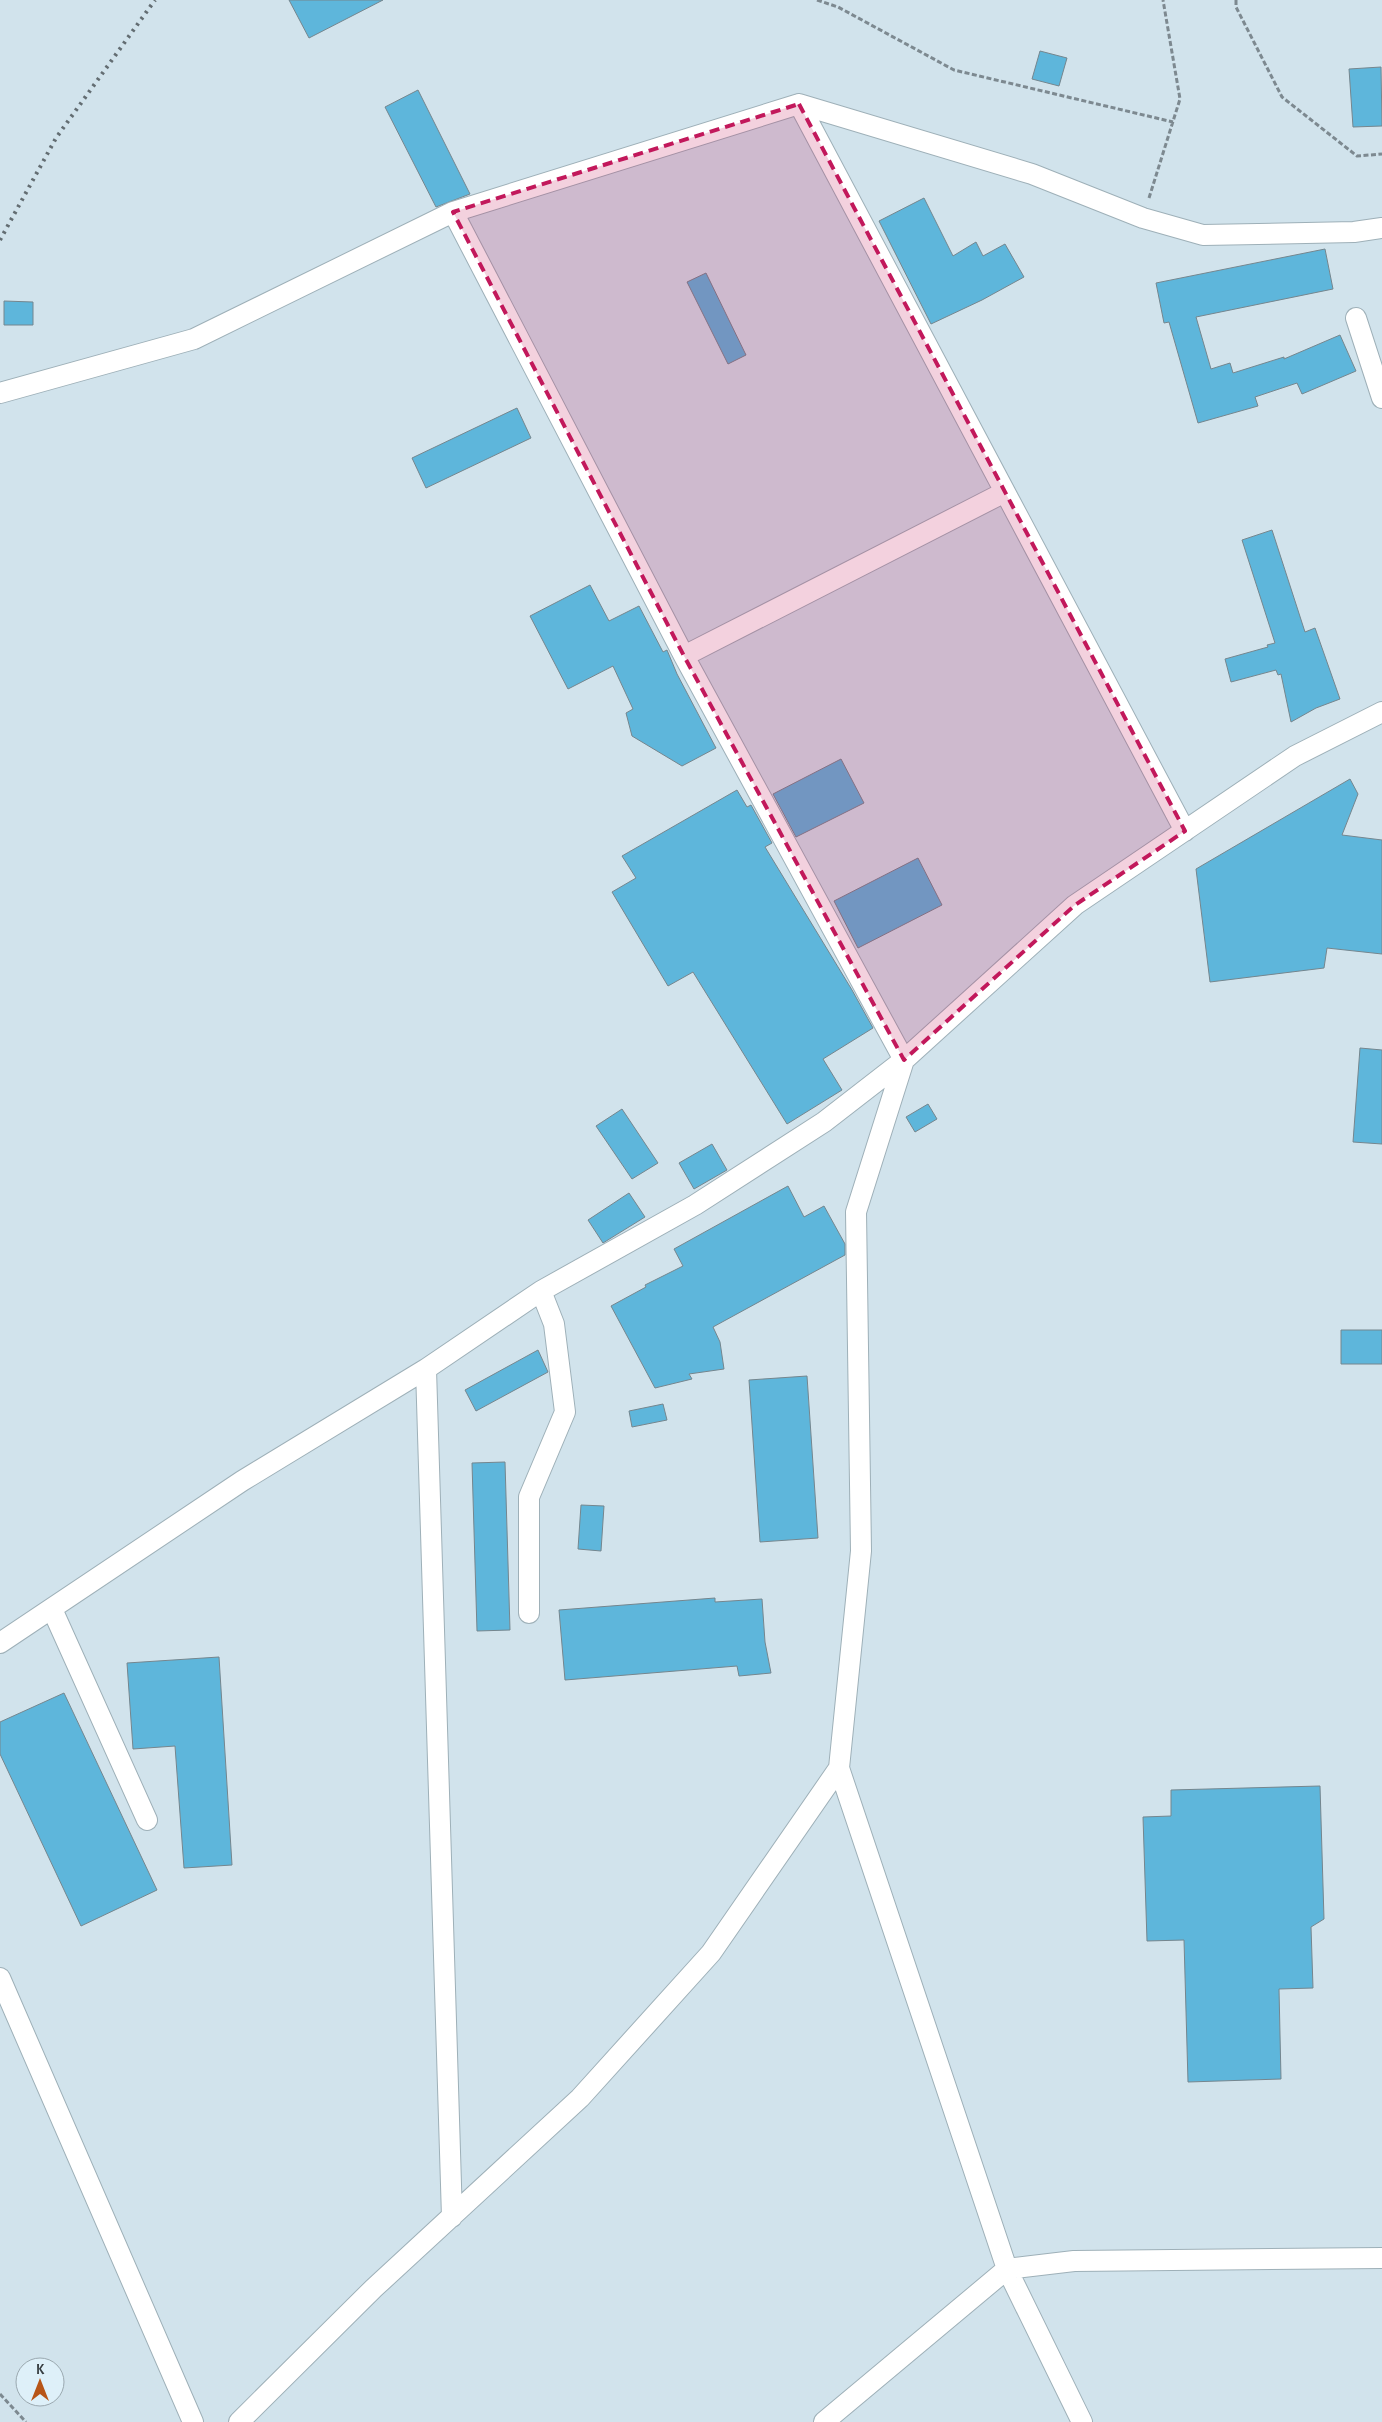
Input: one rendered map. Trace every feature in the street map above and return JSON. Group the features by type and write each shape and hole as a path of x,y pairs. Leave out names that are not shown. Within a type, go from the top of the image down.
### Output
{"street":[{"path":"799,104 1185,831"},
{"path":"0,393 194,339 453,212 799,104 1032,174 1143,218 1203,235 1354,232 1382,228"},
{"path":"453,212 684,656 904,1060 856,1212 861,1551 839,1768 1007,2268 1082,2422"},
{"path":"1356,318 1382,398"},
{"path":"684,656 1005,492"},
{"path":"0,1643 242,1481 426,1369 541,1291 711,1194 824,1122 904,1060 1075,905 1295,756 1382,712"},
{"path":"529,1613 529,1497 564,1412 554,1324 541,1291"},
{"path":"426,1369 452,2217"},
{"path":"52,1609 147,1820"},
{"path":"239,2422 368,2295 580,2098 711,1953 839,1768"},
{"path":"0,1978 193,2422"},
{"path":"824,2422 1007,2268 1074,2261 1382,2258"}],"path":[{"path":"817,0 838,6 954,70 1173,122"},
{"path":"1143,218 1180,99 1163,0"},
{"path":"1236,0 1236,6 1282,97 1357,156 1382,154"},
{"path":"0,2394 26,2422"}],"highlighted area":[{"path":"799,104 1185,831 1075,905 904,1060 684,656 453,212"}],"building":[{"path":"289,0 383,0 309,38"},
{"path":"1040,51 1067,58 1059,86 1032,79"},
{"path":"1381,67 1382,126 1353,127 1349,69"},
{"path":"418,90 470,194 436,207 385,107"},
{"path":"924,198 953,256 976,242 983,256 1005,244 1024,277 982,300 931,324 879,221"},
{"path":"1325,249 1333,289 1196,317 1211,369 1230,363 1233,373 1284,357 1284,359 1340,335 1356,371 1302,394 1297,383 1255,397 1258,406 1198,423 1169,322 1164,323 1156,283"},
{"path":"706,273 746,355 728,364 687,282"},
{"path":"4,301 33,302 33,325 4,325"},
{"path":"517,408 531,438 426,488 412,458"},
{"path":"1272,530 1305,632 1315,628 1340,699 1316,708 1291,722 1281,674 1278,675 1276,670 1231,682 1225,659 1268,647 1267,645 1275,643 1242,540"},
{"path":"590,585 609,621 639,606 663,652 667,650 677,674 716,748 682,766 632,736 626,713 633,709 613,666 568,689 530,616"},
{"path":"841,759 864,803 796,837 773,794"},
{"path":"1350,779 1358,794 1342,835 1382,840 1382,954 1327,948 1324,968 1210,982 1196,869"},
{"path":"737,790 747,807 751,805 772,843 765,847 873,1028 823,1059 842,1090 787,1124 693,972 668,986 612,892 636,878 622,856"},
{"path":"918,858 942,905 858,948 834,901"},
{"path":"1360,1048 1382,1050 1382,1144 1353,1142"},
{"path":"928,1104 937,1119 915,1132 906,1117"},
{"path":"622,1109 658,1163 632,1179 596,1126"},
{"path":"712,1144 727,1170 694,1189 679,1163"},
{"path":"788,1186 804,1217 824,1206 845,1244 845,1255 713,1327 720,1342 724,1369 689,1374 692,1379 655,1388 611,1306 646,1287 645,1285 683,1266 674,1249"},
{"path":"629,1193 645,1217 603,1243 588,1220"},
{"path":"1341,1330 1382,1330 1382,1364 1341,1364"},
{"path":"538,1350 548,1372 476,1411 465,1390"},
{"path":"807,1376 818,1538 760,1542 749,1380"},
{"path":"663,1404 667,1420 632,1427 629,1411"},
{"path":"505,1462 510,1630 477,1631 472,1463"},
{"path":"581,1505 604,1506 601,1551 578,1549"},
{"path":"715,1598 715,1602 762,1599 765,1642 771,1673 739,1676 737,1666 565,1680 559,1610"},
{"path":"219,1657 232,1865 184,1868 175,1746 133,1749 127,1663"},
{"path":"64,1693 157,1890 81,1926 0,1754 0,1722"},
{"path":"1320,1786 1324,1919 1311,1927 1313,1988 1279,1989 1281,2079 1188,2082 1184,1940 1147,1941 1143,1817 1171,1816 1171,1790"}],"railway":[{"path":"0,240 56,138 155,0"}]}
